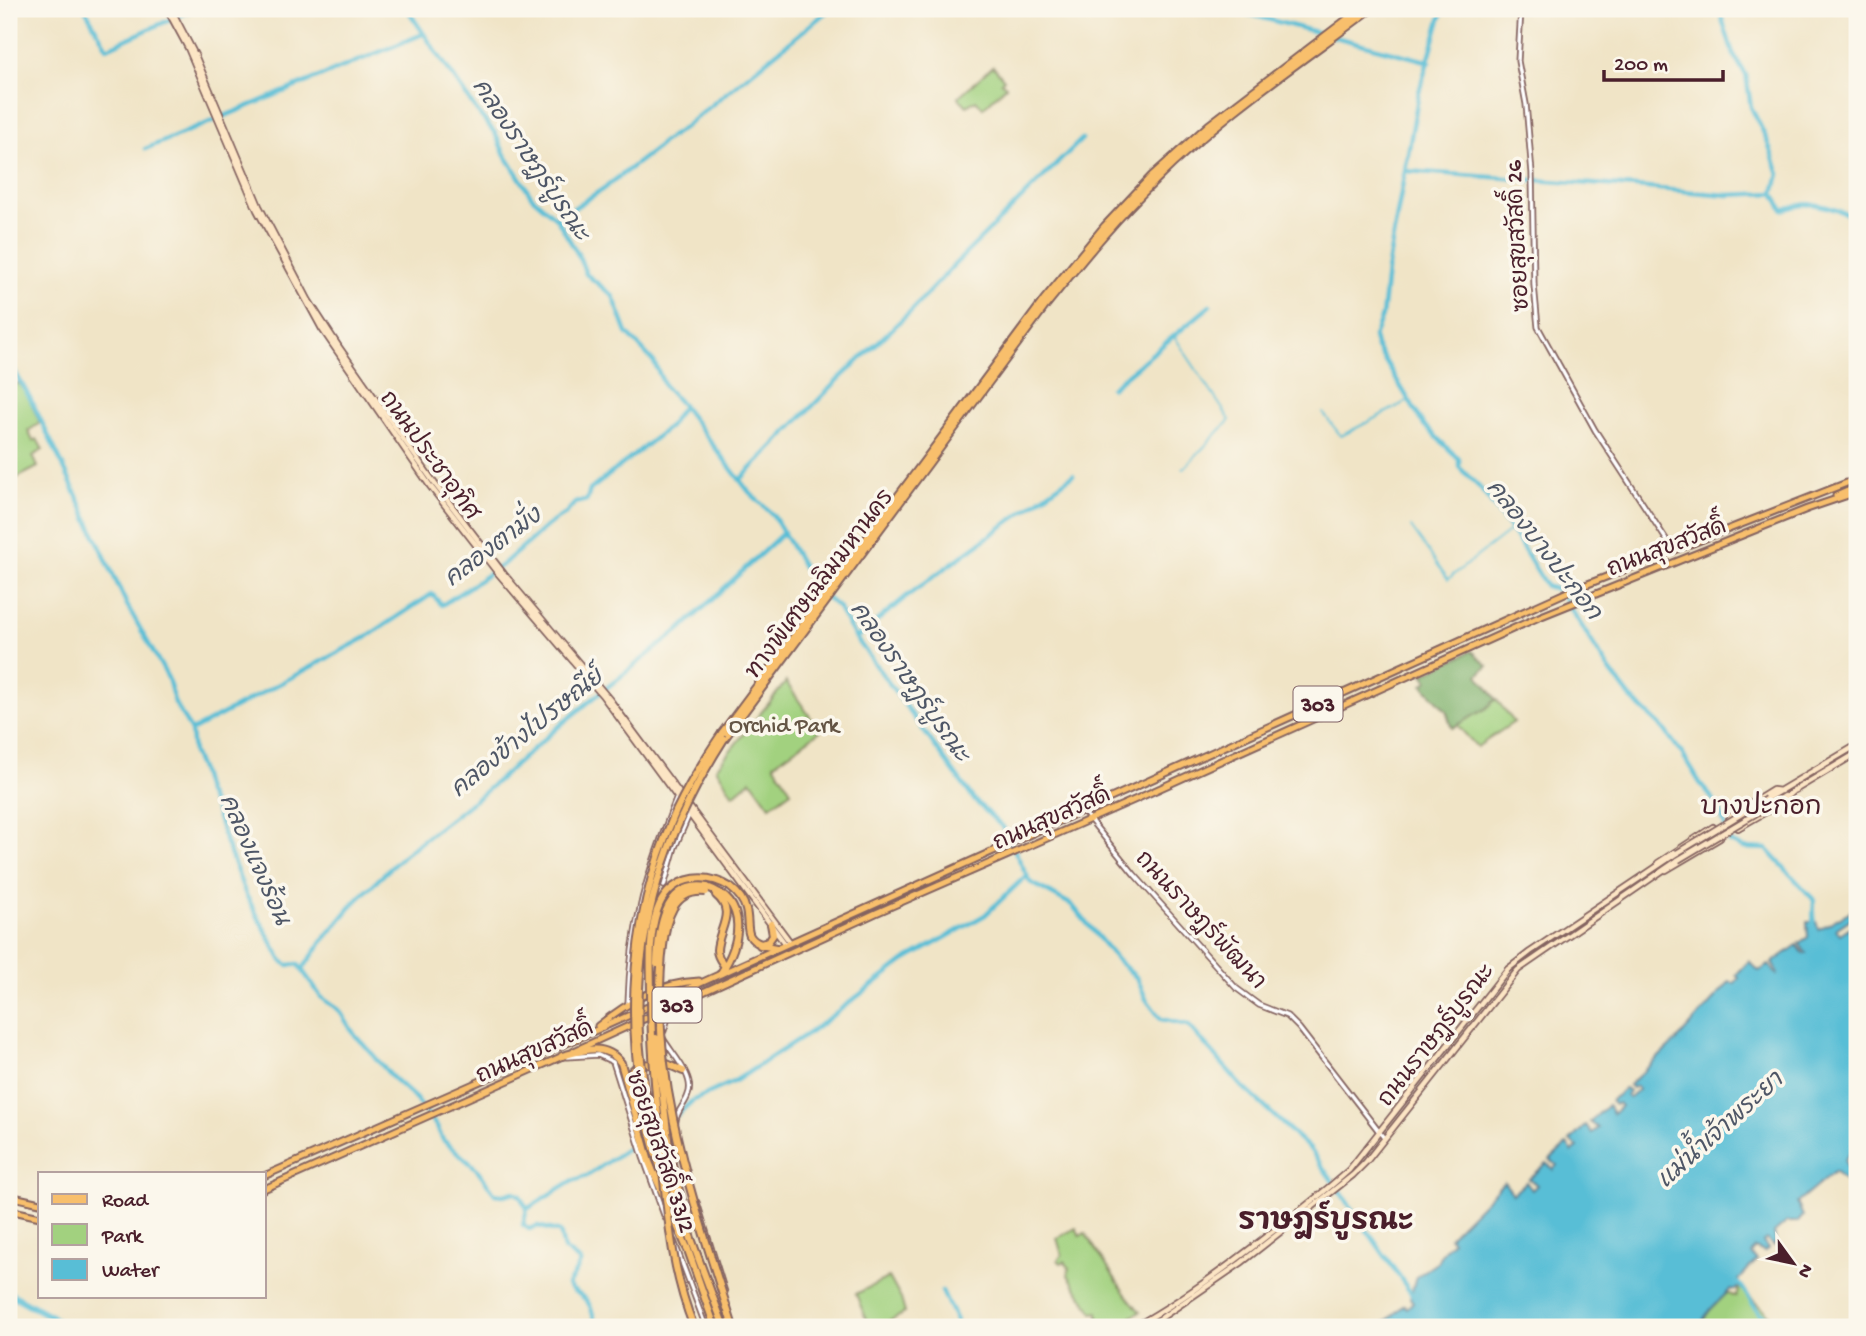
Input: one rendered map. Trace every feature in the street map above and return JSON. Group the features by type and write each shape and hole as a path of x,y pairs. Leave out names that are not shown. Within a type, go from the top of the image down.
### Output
{"highway":[{"name":"ทางพิเศษเฉลิมมหานคร","path":"715,1327 689,1231 649,1134 639,1083 634,1029 634,979 651,881 675,814 690,783 738,711 1044,300 1104,226 1152,176 1209,125 1361,9"},
{"name":"ทางพิเศษเฉลิมมหานคร","path":"724,1327 696,1261 687,1248 651,1118 642,1062 639,1013 641,964 649,915 663,862 682,813 707,766 741,717 1038,316 1097,243 1155,180 1210,131 1371,9"},
{"path":"694,1327 677,1275 668,1222 651,1049 652,934 660,902 678,883 704,877 730,887 744,904 748,933 755,943 776,948"},
{"path":"689,1231 669,1148 656,1049 659,937 664,913 672,900 689,888 707,889 725,898 733,908 737,921 737,941 723,970"},
{"path":"707,889 720,899 726,910 717,951 723,970"},
{"path":"707,889 681,897 669,915 661,961 660,1039 676,1135 735,1327"},
{"path":"755,943 764,944 770,940 773,932 771,924"},
{"path":"562,1056 593,1049 610,1052 624,1068 649,1162 687,1248"},
{"path":"632,1099 632,1071 638,1065 665,1063 683,1071"}],"main road":[{"name":"ถนนประชาอุทิศ","path":"169,9 195,55 234,156 309,301 493,563 601,692 788,943"},
{"name":"ถนนสุขสวัสดิ์","path":"266,1175 1565,593 1857,479"},
{"name":"ถนนสุขสวัสดิ์","path":"266,1188 1559,608 1857,489"},
{"name":"ถนนประชาอุทิศ","path":"601,692 689,815 788,943"},
{"name":"ถนนราษฎร์บูรณะ","path":"1149,1327 1241,1264 1351,1172 1384,1138 1518,970 1781,791 1857,745"},
{"name":"ถนนราษฎร์บูรณะ","path":"1351,1172 1508,970 1530,952 1677,853 1857,753"},
{"path":"1128,789 1134,800"},
{"path":"1781,791 1773,790 1729,819 1738,828 1776,806 1794,790"},
{"path":"1644,875 1666,856 1710,827 1720,837 1672,868 1660,872"},
{"path":"788,943 793,951"},
{"path":"590,1032 628,1003 679,983 704,981"},
{"path":"292,1164 298,1174"},
{"name":"ถนนราษฎร์บูรณะ","path":"1134,1327 1226,1267 1327,1194"},
{"path":"9,1196 38,1203"},
{"path":"9,1210 38,1217"}],"street":[{"name":"ซอยสุขสวัสดิ์ 26","path":"1521,9 1518,61 1526,104 1532,173 1534,285 1538,327 1595,430 1673,550"},
{"path":"628,1003 631,957 643,889 652,857 677,797"},
{"name":"ถนนราษฎร์พัฒนา","path":"1082,810 1164,908 1236,988 1259,1005 1287,1016 1384,1138"},
{"path":"664,886 675,847 689,815"},
{"path":"671,1008 662,1037 688,1079 689,1093 676,1116 679,1144 735,1327"},
{"name":"ซอยสุขสวัสดิ์ 33/2","path":"554,1059 598,1055 613,1062 643,1157 706,1327"}],"green space":[{"path":"993,66 1004,79 1001,82 1006,86 983,108 976,100 967,106 958,97"},
{"path":"18,383 27,394 40,423 28,431 33,441 37,439 43,450 33,456 38,467 9,482 9,388"},
{"path":"1472,651 1488,666 1478,675 1496,699 1487,708 1452,728 1446,710 1423,685 1428,681 1423,674"},
{"name":"Orchid Park","path":"786,682 820,731 774,764 791,791 770,806 751,780 733,795 716,768"},
{"path":"1496,699 1514,722 1477,747 1457,725 1487,708"},
{"path":"1076,1228 1080,1236 1085,1233 1140,1312 1131,1317 1133,1321 1130,1323 1127,1320 1116,1324 1117,1327 1102,1327 1098,1322 1098,1312 1093,1313 1068,1275 1069,1268 1065,1261 1061,1263 1058,1260 1062,1255 1057,1238"},
{"path":"889,1277 905,1313 878,1327 869,1327 856,1294"},
{"path":"1739,1287 1782,1327 1700,1327 1708,1312 1727,1293 1736,1297"}],"water":[{"name":"แม่น้ำเจ้าพระยา","path":"1851,911 1855,916 1836,929 1840,934 1857,922 1857,1146 1844,1160 1856,1184 1852,1188 1835,1171 1797,1203 1803,1216 1798,1222 1787,1222 1774,1233 1774,1246 1766,1239 1763,1242 1768,1249 1765,1252 1755,1248 1751,1254 1757,1260 1738,1280 1739,1287 1731,1289 1718,1302 1705,1316 1700,1327 1380,1327 1404,1305 1407,1308 1413,1302 1410,1298 1416,1277 1438,1262 1452,1241 1449,1237 1504,1182 1513,1194 1526,1182 1532,1190 1537,1185 1529,1179 1547,1163 1553,1170 1557,1165 1550,1160 1567,1144 1572,1152 1578,1147 1570,1141 1586,1125 1592,1133 1598,1128 1590,1122 1608,1105 1613,1114 1621,1106 1611,1101 1625,1088 1629,1091 1626,1095 1629,1098 1638,1090 1636,1086 1632,1088 1629,1085 1680,1037 1730,981 1734,984 1739,978 1736,975 1749,961 1759,971 1769,965 1777,975 1772,963 1797,945 1806,953 1799,943 1808,937 1807,922 1816,922 1819,929"}],"waterway":[{"path":"85,9 107,48 194,9"},
{"name":"คลองราษฎร์บูรณะ","path":"407,9 476,110 495,133 504,153 532,197 557,219 579,256 586,274 613,296 627,333 654,362 665,387 683,406 749,492 773,515 816,589 838,607 856,638 975,801 1003,827 1030,882 1072,905 1117,960 1137,978 1146,999 1161,1019 1188,1025 1242,1086 1310,1149 1413,1296"},
{"path":"557,219 603,189 682,129 830,9"},
{"path":"1179,9 1244,13 1430,62"},
{"name":"คลองบางปะกอก","path":"1443,9 1419,92 1387,271 1382,316 1374,337 1376,346 1424,425 1459,459 1459,467 1480,488 1516,537 1546,586 1559,590 1610,671 1631,698 1663,728 1683,755 1719,807 1730,842 1743,848 1767,849 1814,900 1813,927"},
{"path":"1719,9 1733,54 1746,75 1751,107 1779,174 1774,193 1783,210 1813,204 1857,217"},
{"path":"145,149 423,34"},
{"path":"740,480 1082,139"},
{"path":"1406,171 1728,195 1774,193"},
{"path":"1111,388 1210,306"},
{"path":"1174,336 1230,420 1183,469"},
{"name":"คลองแจงร้อน","path":"9,362 65,470 127,605 168,678 174,701 191,731 193,753 246,895 282,961 288,965 298,964 321,997 339,1010 356,1037 416,1099 437,1127 443,1140 477,1169 495,1194 514,1192 520,1196 527,1209 523,1225 529,1229 538,1226 560,1232 564,1249 581,1262 568,1285 590,1305 595,1323 589,1327"},
{"path":"1323,413 1341,436 1408,401"},
{"name":"คลองตามั่ง","path":"191,731 365,638 432,594 442,605 502,565 575,503 587,500 590,490 669,427 683,406"},
{"path":"856,638 907,596 1073,475"},
{"path":"1411,527 1448,579 1511,530"},
{"name":"คลองข้างไปรษณีย์","path":"302,970 355,902 405,854 480,796 565,721 684,626 784,532"},
{"path":"677,1115 692,1101 735,1081 812,1031 904,961 985,915 1027,875"},
{"path":"527,1209 572,1181 587,1176 634,1144"},
{"path":"1736,1282 1759,1313 1782,1327"},
{"path":"942,1291 959,1327"},
{"name":"คลองแจงร้อน","path":"9,1293 52,1317 62,1327"}],"district":[{"name":"บางปะกอก","path":"1761,805"},
{"name":"ราษฎร์บูรณะ","path":"1326,1219"}]}
